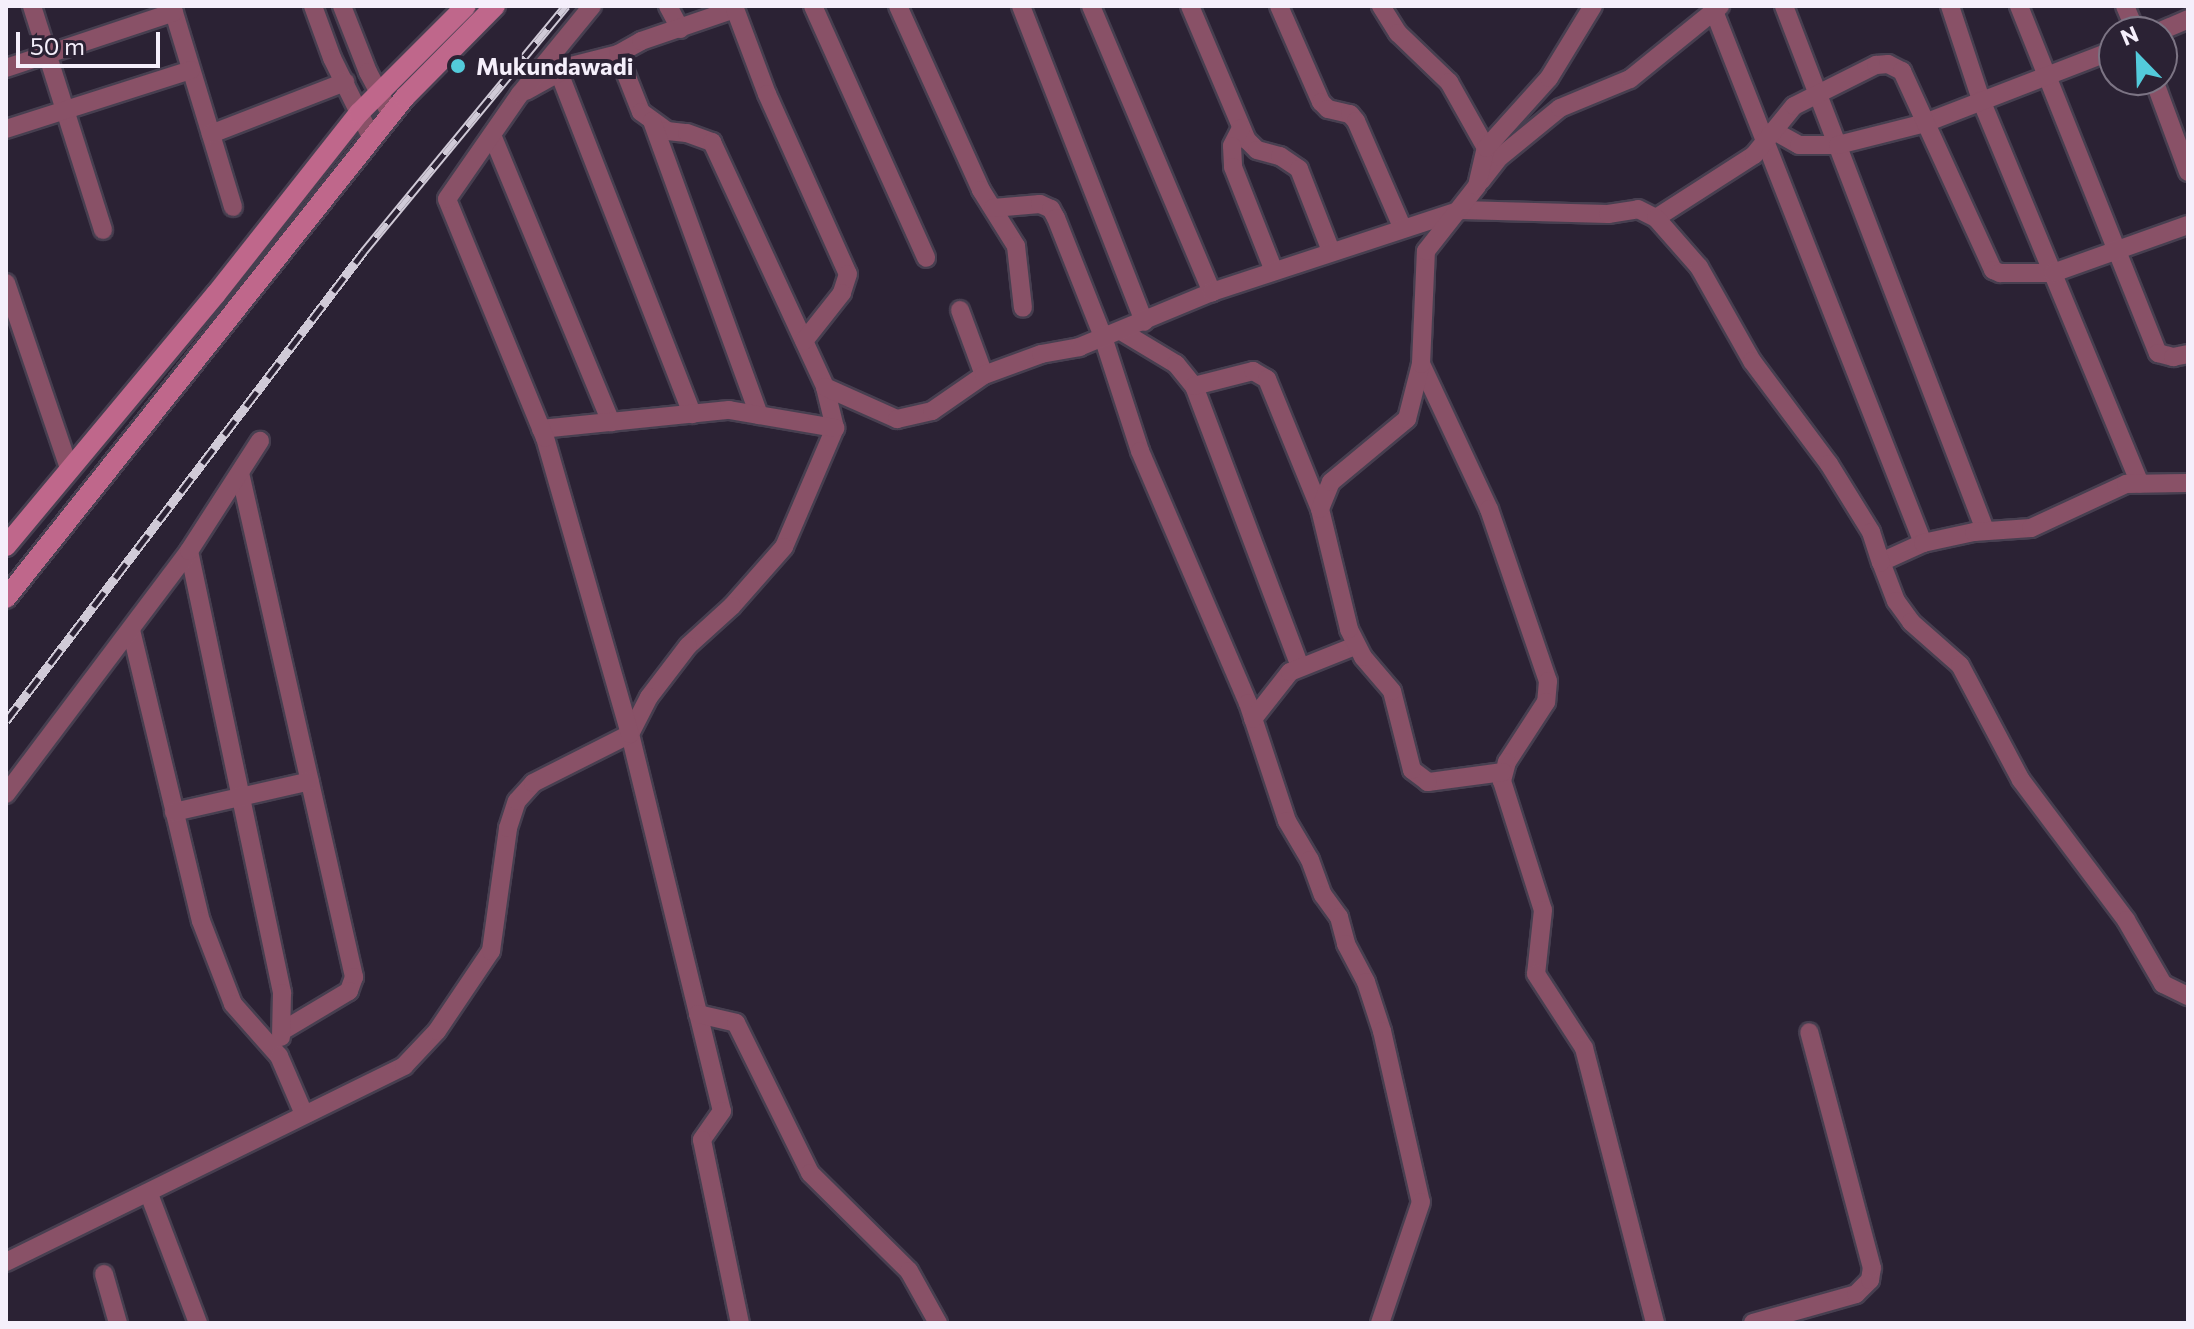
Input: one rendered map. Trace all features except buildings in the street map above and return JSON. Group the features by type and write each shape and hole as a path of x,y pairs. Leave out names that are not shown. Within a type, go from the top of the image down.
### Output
{"street":[{"path":"32,6 103,230"},
{"path":"313,6 372,139"},
{"path":"342,6 391,115"},
{"path":"7,542 216,294 359,113 466,6"},
{"path":"6,598 391,115 495,6"},
{"path":"592,6 520,94 447,199 541,429 630,734 722,1111 702,1140 740,1323"},
{"path":"668,6 680,29"},
{"path":"813,6 926,258"},
{"path":"898,6 981,190 1016,246 1023,308"},
{"path":"1021,6 1144,322"},
{"path":"1091,6 1212,292"},
{"path":"1190,6 1241,128 1257,150 1280,156 1299,169 1331,251"},
{"path":"1279,6 1321,102 1328,109 1350,114 1356,121 1402,227"},
{"path":"1381,6 1398,33 1449,82 1486,148"},
{"path":"1477,186 1486,148 1549,78 1593,6"},
{"path":"1784,6 1985,530"},
{"path":"1950,6 1981,100 2140,483"},
{"path":"2019,6 2049,74 2158,353 2173,357 2188,354"},
{"path":"1320,509 1331,482 1407,419 1421,364 1426,251 1477,186 1500,157 1560,108 1630,79 1716,7 1770,137 1923,543"},
{"path":"6,68 173,9 233,207"},
{"path":"520,94 560,75 571,66 618,54 641,41 735,9 767,94 848,274 842,293 804,341"},
{"path":"6,1262 404,1066 437,1031 491,951 508,828 517,801 533,783 630,734 649,697 688,646 732,606 784,547 835,428 825,387 712,142 687,133 667,131 641,112 618,54"},
{"path":"1770,137 1799,145 1838,145 1925,123 2098,56"},
{"path":"1656,218 1770,137 1788,111 1876,65 1895,65 1902,71 1993,270 2000,273 2053,273 2188,225"},
{"path":"6,129 191,70"},
{"path":"560,75 692,414"},
{"path":"211,134 345,82"},
{"path":"2160,96 2188,172"},
{"path":"652,120 759,415"},
{"path":"1241,128 1232,146 1233,167 1274,271"},
{"path":"492,135 611,422"},
{"path":"993,208 1040,204 1051,209 1112,334 1140,451 1253,719 1287,821 1310,860 1323,895 1339,917 1346,944 1366,982 1382,1031 1421,1202 1380,1323"},
{"path":"825,387 897,419 932,411 984,375 1041,354 1079,347 1212,292 1461,210 1608,214 1638,209 1656,218 1699,267 1752,361 1829,464 1871,532 1896,601 1911,622 1960,665 2021,780 2126,920 2163,984 2188,996"},
{"path":"6,283 69,468"},
{"path":"960,310 984,375"},
{"path":"1112,334 1176,364 1194,386 1300,666"},
{"path":"1421,364 1489,509 1548,681 1546,702 1503,772 1502,781 1543,910 1536,974 1584,1048 1655,1323"},
{"path":"1194,386 1253,371 1267,379 1320,509 1355,646 1392,691 1408,762 1417,775 1428,782 1503,772"},
{"path":"541,429 729,410 835,428"},
{"path":"6,794 189,551 260,441"},
{"path":"240,473 354,977 349,991 282,1031"},
{"path":"1881,562 1923,543 1985,530 2031,528 2113,488 2140,483 2188,483"},
{"path":"189,551 282,993 279,1056"},
{"path":"131,630 201,921 233,1004 279,1056 304,1114"},
{"path":"1253,719 1290,672 1355,646"},
{"path":"174,812 240,794 310,781"},
{"path":"698,1014 736,1023 810,1173 909,1271 938,1323"},
{"path":"1753,1323 1856,1294 1870,1280 1872,1268 1809,1032"},
{"path":"149,1194 198,1323"},
{"path":"104,1274 118,1323"}],"railway":[{"path":"6,721 364,251 566,6"}],"place":[{"name":"Mukundawadi","path":"458,66"}]}
